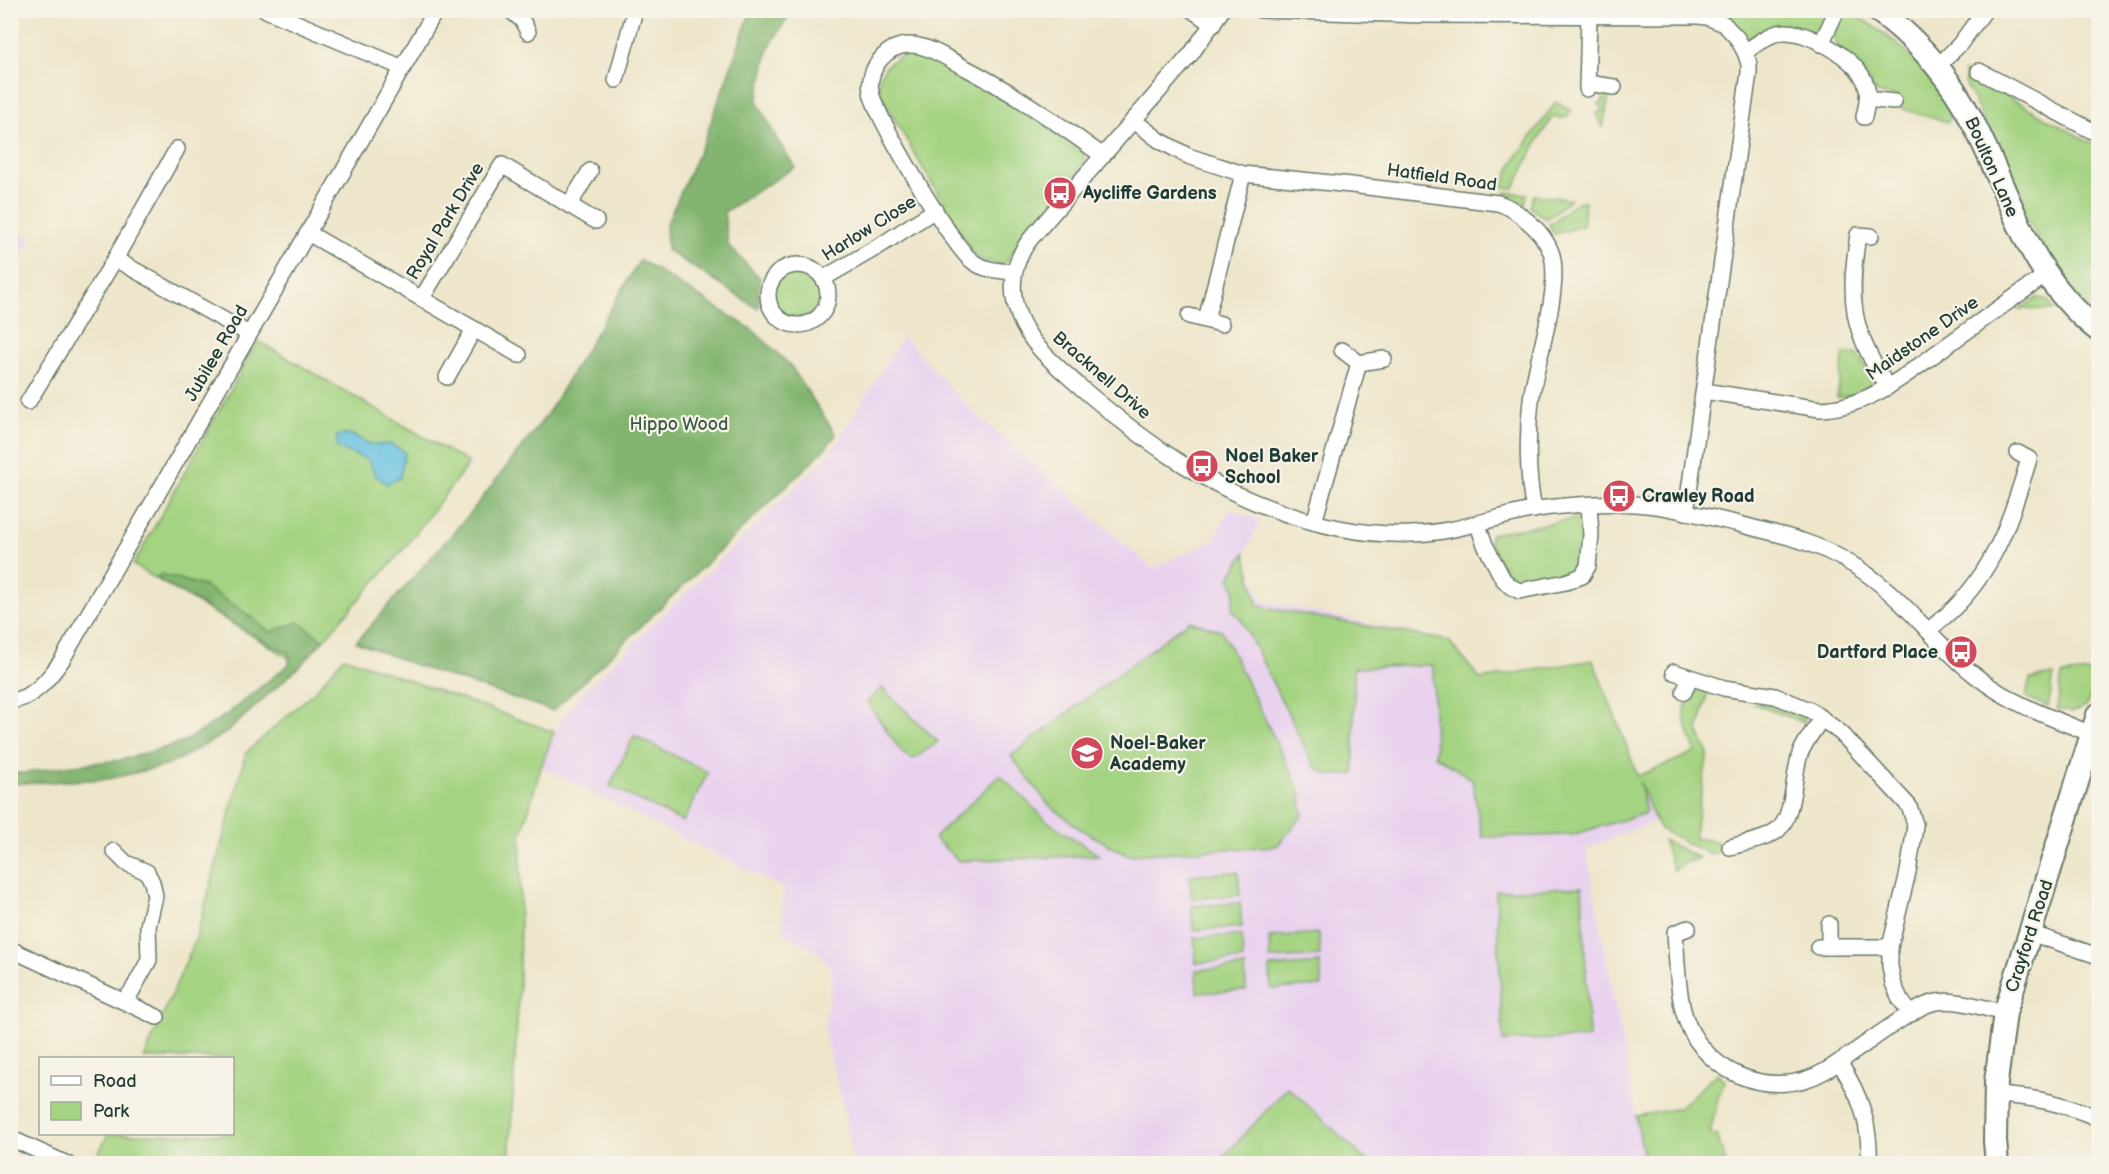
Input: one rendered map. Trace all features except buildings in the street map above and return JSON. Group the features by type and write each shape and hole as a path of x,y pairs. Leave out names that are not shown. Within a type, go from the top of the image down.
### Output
{"street":[{"path":"266,10 403,68"},
{"name":"Jubilee Road","path":"13,700 43,685 62,660 436,10"},
{"path":"510,10 522,20 528,32"},
{"path":"616,80 635,10"},
{"path":"1192,10 1213,25"},
{"name":"Bracknell Drive","path":"1222,10 1191,54 1018,256 1013,281 1015,305 1023,326 1062,371 1094,399 1160,448 1208,478 1257,503 1314,522 1384,534 1436,533 1478,525 1534,510 1605,504 1642,505 1686,512 1777,534 1822,549 1847,562 1884,587 1976,677 2003,696 2029,710 2095,724"},
{"path":"1821,44 1837,10"},
{"name":"Boulton Lane","path":"1877,10 1904,32 1937,67 1964,106 2023,234 2046,274 2077,312 2098,330"},
{"path":"1937,67 1960,44 1985,10"},
{"path":"1264,11 1431,15 1599,13 1707,17 1724,24 1737,38 1745,52 1749,74 1686,512"},
{"path":"1599,13 1587,86 1614,87"},
{"path":"1745,52 1771,35 1787,32 1821,44 1842,56 1857,69 1866,83 1867,99 1864,117"},
{"path":"1014,272 988,268 971,260 962,250 935,210 883,121 872,93 872,75 875,67 883,57 896,48 910,45 928,49 994,82 1059,123 1103,156"},
{"path":"1979,71 2098,134"},
{"path":"1867,99 1894,102"},
{"name":"Hatfield Road","path":"1133,120 1159,140 1188,156 1243,174 1351,184 1498,203 1520,214 1543,237 1551,254 1554,268 1552,296 1531,400 1529,423 1530,494 1534,510"},
{"path":"28,402 115,258 177,149"},
{"name":"Royal Park Drive","path":"422,298 502,165 596,221"},
{"path":"568,205 590,171"},
{"path":"1189,316 1214,322 1243,174"},
{"name":"Harlow Close","path":"824,279 935,210"},
{"path":"308,233 519,355"},
{"path":"1871,236 1858,235 1852,273 1853,301 1862,341 1888,387"},
{"path":"115,258 249,334"},
{"name":"Harlow Close","path":"794,266 807,267 813,269 824,279 828,285 827,303 824,311 816,320 802,326 788,324 770,308 769,286 781,271 794,266"},
{"name":"Maidstone Drive","path":"1704,391 1820,409 1860,402 1888,387 2046,274"},
{"path":"447,377 474,329"},
{"path":"1342,350 1359,363 1384,359"},
{"path":"1314,522 1359,363"},
{"path":"1928,631 1973,587 1998,549 2029,459 2018,453"},
{"path":"1478,525 1485,545 1503,579 1519,591 1582,576 1588,566 1591,535 1588,505"},
{"path":"1674,672 1724,688 1774,696 1800,705 1841,733 1909,806 1914,834 1910,863 1890,947 1890,966 1893,983 1900,999 1911,1014"},
{"path":"1684,692 1690,678"},
{"path":"1730,847 1768,836 1781,827 1787,816 1794,774 1802,751 1822,718"},
{"name":"Crayford Road","path":"1997,1164 1995,1095 2005,1013 2095,724"},
{"path":"114,851 126,863 152,867 155,896 148,926 149,960 124,1001"},
{"path":"1829,924 1823,946 1890,947"},
{"path":"1688,928 1675,933 1683,1011 1697,1040 1716,1061 1734,1073 1768,1084 1791,1083 1823,1072 1929,1004 1950,1002 2005,1013"},
{"path":"2030,933 2098,956"},
{"path":"10,949 157,1017"},
{"path":"1839,1062 1857,1091 1862,1104 1869,1131 1869,1164"},
{"path":"1995,1095 2035,1097 2098,1118"},
{"path":"10,1138 67,1164"},
{"path":"27,1164 34,1149"}],"shaded area":[{"path":"11,225 32,239 11,273"},
{"name":"Noel-Baker Academy","path":"903,336 968,407 1152,568 1213,541 1230,508 1261,521 1245,553 1261,600 1449,641 1480,679 1593,660 1655,821 1586,849 1645,1163 853,1163 843,1105 824,1031 833,972 818,952 783,933 783,888 541,767 551,739 564,715 584,691 830,453"}],"green space":[{"path":"751,11 792,11 769,47 757,101 779,143 795,167 724,212 728,245 760,278 758,309 667,250 666,225 704,141"},
{"path":"1699,11 1831,11 1823,28 1818,31 1749,38"},
{"path":"1848,12 1881,31 1909,54 1932,82 1953,115 1947,122 1899,108 1899,97 1877,93 1836,44 1835,26"},
{"path":"914,52 925,54 1011,101 1077,143 1083,152 1083,167 1020,241 1006,262 999,264 980,259 972,252 882,98 879,81 885,68 897,58"},
{"path":"1964,72 2098,147 2098,318 2063,283 2024,213 1965,82"},
{"path":"1600,92 1610,92 1603,127 1596,114 1602,110 1599,104 1604,101"},
{"path":"1556,102 1571,111 1567,117 1561,119 1553,116 1514,188 1503,187 1511,165"},
{"path":"1505,193 1527,194 1524,206"},
{"path":"1534,195 1571,199 1546,219 1530,207"},
{"path":"1578,201 1585,201 1583,226 1554,234 1549,225"},
{"name":"Hippo Wood","path":"640,260 753,330 790,365 836,435 823,451 553,711 420,667 356,642 468,516 546,416"},
{"path":"793,270 803,270 816,277 823,290 823,300 816,313 803,320 793,320 784,316 777,309 773,300 773,290 777,281 784,274"},
{"path":"2036,298 2046,299 2055,310 2020,309"},
{"path":"258,341 469,463 403,550 301,665 133,565"},
{"path":"1844,354 1857,354 1868,370 1870,382 1860,393 1837,398"},
{"path":"1578,518 1583,535 1577,562 1567,573 1553,578 1524,583 1517,581 1502,567 1489,541 1491,534"},
{"path":"1245,553 1258,606 1449,641 1480,679 1593,660 1638,776 1696,752 1686,727 1685,710 1692,695 1700,689 1708,692 1698,731 1708,752 1694,838 1717,841 1719,850 1714,854 1707,853 1660,829 1640,782 1646,813 1572,835 1482,837 1472,779 1435,756 1433,665 1354,668 1354,774 1328,775 1314,766 1241,619 1232,609 1235,590 1230,577"},
{"path":"161,574 204,586 270,632 299,622 323,640 301,665 226,733 169,765 108,779 11,784 11,773 121,760 184,742 226,715 289,664 289,653 156,578"},
{"path":"1189,621 1222,631 1300,791 1303,815 1277,846 1127,855 1079,828 1048,804 1011,756"},
{"path":"344,657 554,732 541,767 521,836 519,989 509,1163 93,1164 108,1135 234,1135 234,1057 144,1057 196,939 246,753 314,692"},
{"path":"2098,671 2087,706 2072,712 2057,709 2062,675"},
{"path":"2054,675 2048,707 2026,697 2030,679"},
{"path":"882,688 938,742 914,759 903,754 867,702"},
{"path":"1765,702 1800,711 1805,723 1754,704"},
{"path":"634,736 708,772 683,822 610,786"},
{"path":"1000,775 1047,821 1099,855 959,861 934,838"},
{"path":"1663,840 1699,858 1683,864 1674,871"},
{"path":"1238,872 1240,895 1192,899 1189,875"},
{"path":"1582,887 1589,1038 1503,1041 1496,891"},
{"path":"1240,903 1242,927 1193,930 1192,906"},
{"path":"1319,933 1320,956 1270,959 1269,937"},
{"path":"1242,935 1243,959 1196,963 1194,938"},
{"path":"1320,963 1322,986 1271,989 1270,967"},
{"path":"1245,967 1246,990 1197,993 1196,970"},
{"path":"1717,1073 1725,1081 1718,1098 1710,1133 1717,1135 1726,1163 1645,1163 1636,1116 1679,1108"},
{"path":"1288,1087 1369,1163 1218,1163"}],"water":[{"path":"350,434 368,443 391,444 405,452 400,478 387,484 375,475 368,460 337,448 337,436"}],"place":[{"name":"Aycliffe Gardens","path":"1060,193"},
{"name":"Noel Baker School","path":"1202,466"},
{"name":"Crawley Road","path":"1619,496"},
{"name":"Dartford Place","path":"1961,652"},
{"name":"Noel-Baker Academy","path":"1087,753"}]}
